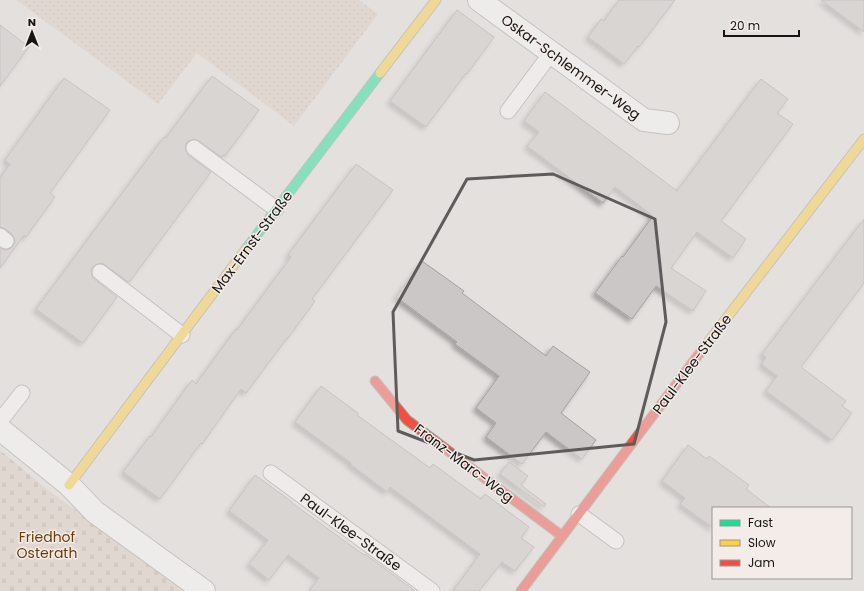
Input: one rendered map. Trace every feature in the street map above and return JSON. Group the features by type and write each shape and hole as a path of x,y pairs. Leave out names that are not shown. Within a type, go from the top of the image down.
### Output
{"street":[{"name":"Max-Ernst-Straße","path":"69,485 349,112 436,0"},
{"name":"Oskar-Schlemmer-Weg","path":"479,0 644,120 668,123"},
{"name":"Paul-Klee-Straße","path":"521,591 672,390 864,139"},
{"name":"Franz-Marc-Weg","path":"376,381 406,420 562,536"},
{"path":"0,429 69,485 95,512 204,591"}],"lane":[{"path":"508,111 552,52"},
{"path":"194,148 276,209"},
{"path":"100,272 182,335"},
{"path":"0,421 22,393"},
{"name":"Paul-Klee-Straße","path":"271,473 432,591"},
{"path":"579,514 616,541"}],"highlighted area":[{"path":"553,174 655,219 666,322 634,444 474,460 398,431 393,312 467,179"}],"green space":[{"path":"16,0 359,0 378,14 294,126 197,53 158,104"},
{"name":"Friedhof Osterath","path":"0,450 49,491 191,591 0,591"}],"building":[{"path":"619,0 675,0 624,64 588,37 601,19 604,21"},
{"path":"821,0 864,0 864,32"},
{"path":"457,10 494,37 426,127 390,101"},
{"path":"0,25 29,47 0,86"},
{"path":"212,76 259,110 225,156 223,155 221,157 195,139 187,142 185,147 188,155 211,172 130,281 128,282 102,263 93,267 91,270 94,279 117,297 83,343 36,309 164,137 166,138"},
{"path":"64,78 110,110 50,193 55,197 26,237 24,235 0,268 0,248 5,250 9,249 15,242 12,234 0,227 0,178 10,164 5,160"},
{"path":"761,79 788,99 777,113 793,124 721,221 746,239 733,258 697,232 671,268 706,291 693,311 656,286 632,319 595,293 653,216 615,187 603,203 527,146 539,132 524,121 545,92 677,191"},
{"path":"356,164 393,190 312,299 315,301 288,338 246,393 241,389 202,444 201,443 160,499 123,472 150,436 151,437 192,380 196,384 236,329 237,330 291,257 288,255"},
{"path":"864,219 864,283 801,367 846,401 842,406 852,413 832,440 766,391 777,376 761,364 766,358 762,354"},
{"path":"422,261 464,291 462,293 546,356 553,346 590,372 561,413 596,440 582,459 546,432 522,464 486,437 496,423 476,408 499,376 455,344 457,342 396,297"},
{"path":"321,386 358,413 357,415 430,468 433,464 481,499 485,494 529,527 521,538 534,547 515,571 502,562 479,591 453,591 480,554 390,487 387,492 350,464 351,463 295,422"},
{"path":"688,445 707,459 709,456 749,485 746,489 770,507 712,507 712,527 680,504 685,498 662,481"},
{"path":"509,462 528,476 521,485 546,504 544,507 500,474"},
{"path":"255,475 415,591 309,591 319,578 288,555 269,580 249,564 268,540 229,511"}],"traffic: fast":[{"path":"246,249 380,73"}],"traffic: slow":[{"path":"380,73 436,0"},
{"path":"699,354 864,139"},
{"path":"69,485 246,249"}],"traffic: jam":[{"path":"521,591 699,354"},
{"path":"375,381 407,420 562,536"}]}
